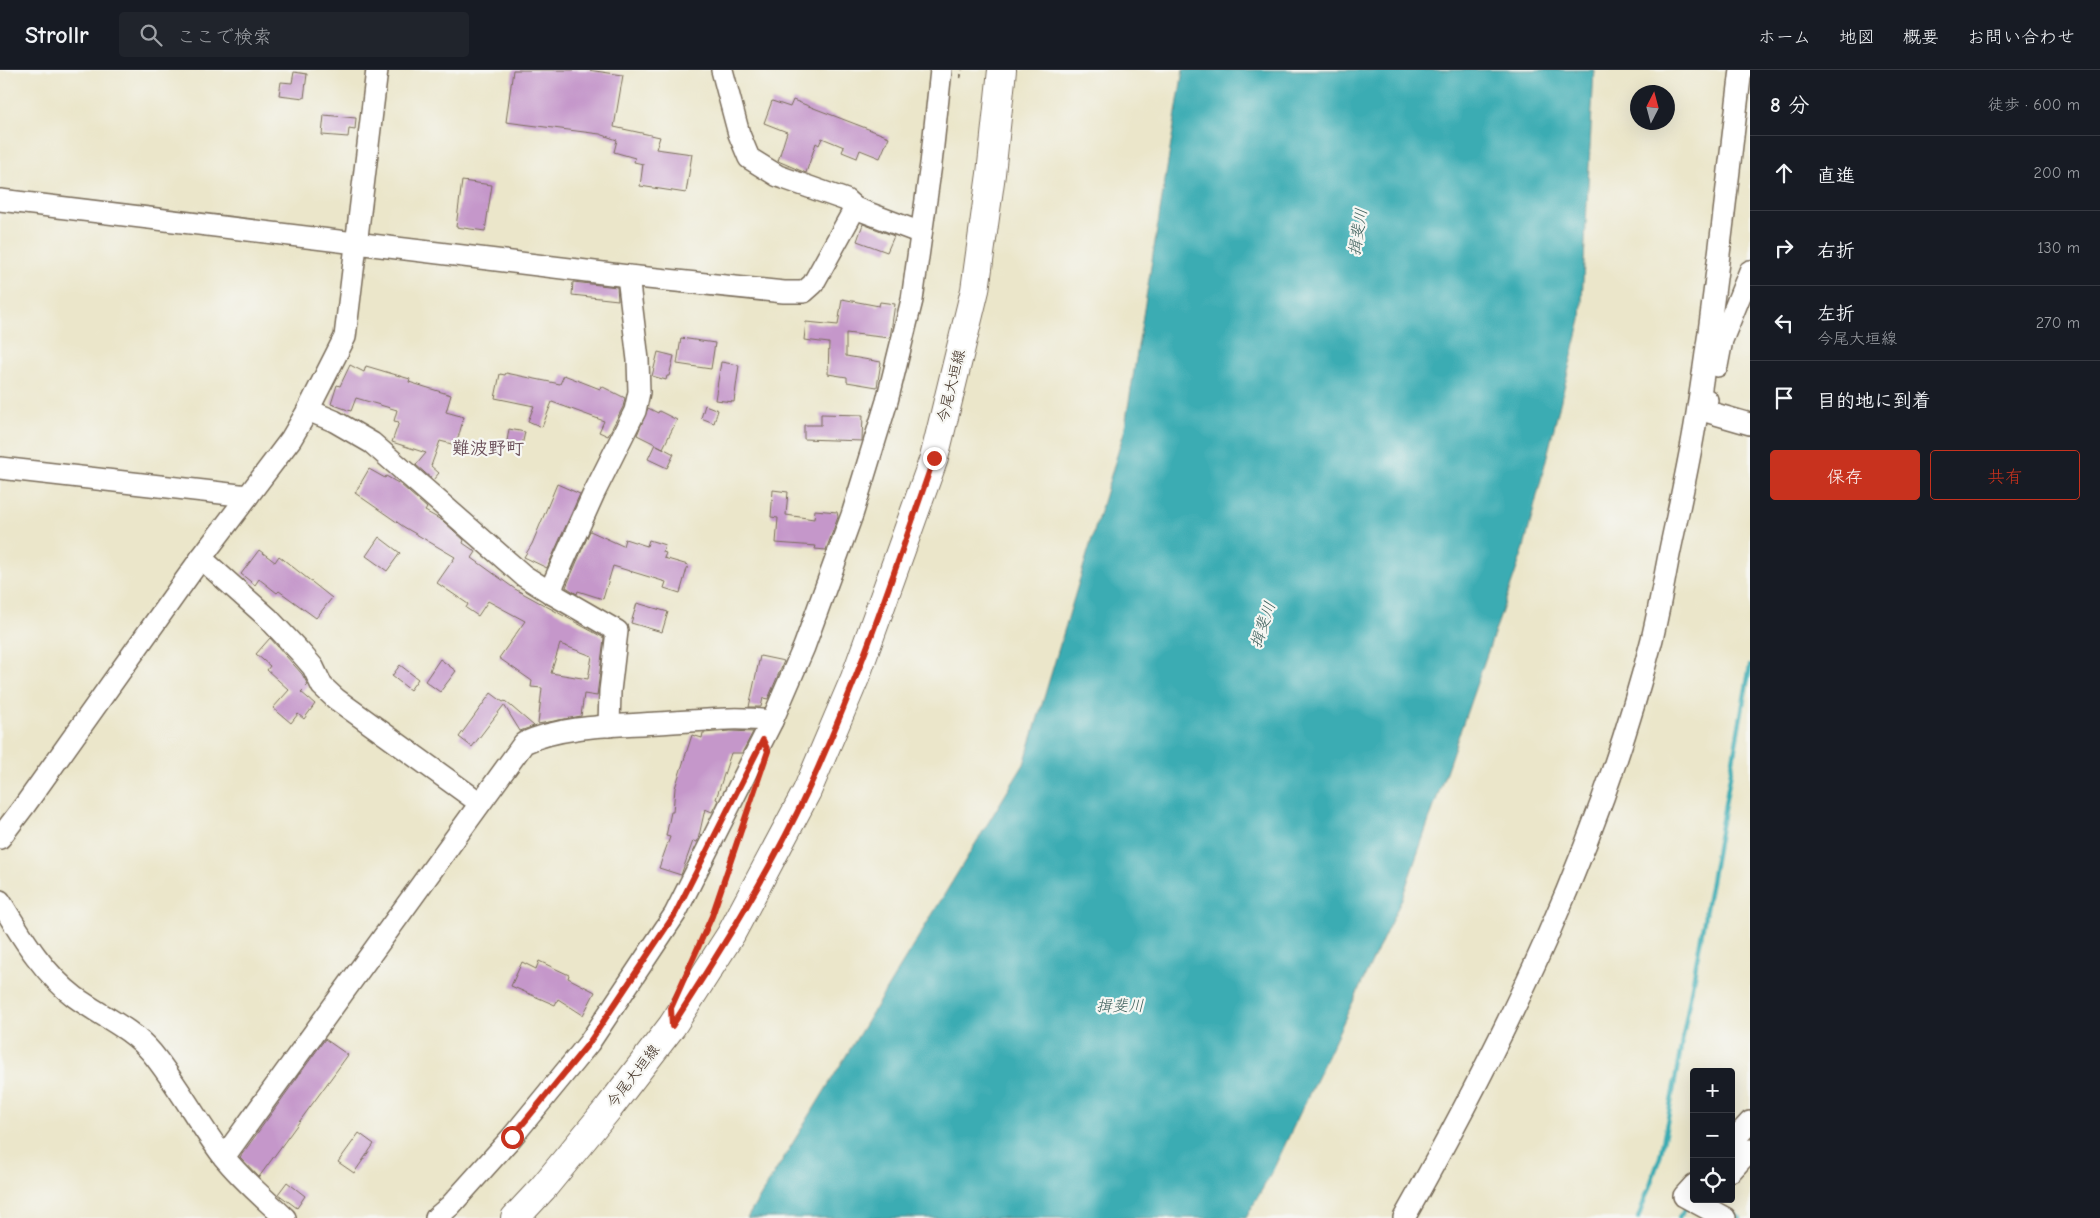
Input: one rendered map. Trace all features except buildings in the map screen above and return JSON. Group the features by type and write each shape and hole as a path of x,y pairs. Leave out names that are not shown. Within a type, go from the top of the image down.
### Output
{"main road":[{"name":"今尾大垣線","path":"515,1218 543,1188 608,1109 672,1026 731,934 808,791 877,620 934,458 975,290 990,184 1002,70"}],"street":[{"path":"0,838 201,558 291,439 345,337 377,70"},
{"path":"722,70 739,134 749,158 778,176 846,200 855,208 921,234"},
{"path":"436,1218 450,1206 512,1137 589,1043 675,914 772,721 804,647 852,515 887,401 912,300 931,164 941,70"},
{"path":"1404,1218 1484,1072 1527,983 1573,875 1616,759 1652,639 1698,410 1712,312 1741,70"},
{"path":"0,200 628,276 784,292 804,292 813,284 855,208"},
{"path":"1698,410 1710,396 1722,340 1750,271"},
{"path":"551,593 554,582 594,493 634,411 639,392 638,360 628,276"},
{"path":"308,410 334,421 372,444 524,576 617,631 610,690 609,726"},
{"path":"1698,410 1750,424"},
{"path":"0,468 248,496"},
{"path":"201,558 268,618 313,667 322,686 336,699 480,803"},
{"path":"224,1157 524,743 538,737 609,726 744,718 772,721"},
{"path":"0,901 33,953 54,977 75,996 136,1037 152,1053 224,1157 249,1185 285,1218"},
{"path":"1735,1139 1750,1122"},
{"path":"1735,1167 1750,1150"},
{"path":"1690,1189 1684,1196 1690,1200"},
{"path":"1701,1208 1725,1218"}],"path":[{"path":"701,941 712,916 746,815"}],"water":[{"name":"揖斐川","path":"1183,70 1594,70 1581,320 1524,548 1401,901 1272,1172 1246,1218 747,1218 1024,764 1124,432"}],"waterway":[{"path":"1638,1218 1660,1157 1670,1108 1750,666"},
{"path":"1679,1218 1689,1204"},
{"path":"1730,1213 1740,1218"}],"district":[{"name":"難波野町","path":"488,448"}],"route":[{"path":"512,1137 589,1043 675,914 763,740 768,751 712,916 671,1008 672,1026 731,934 808,791 877,620 934,458"}]}
